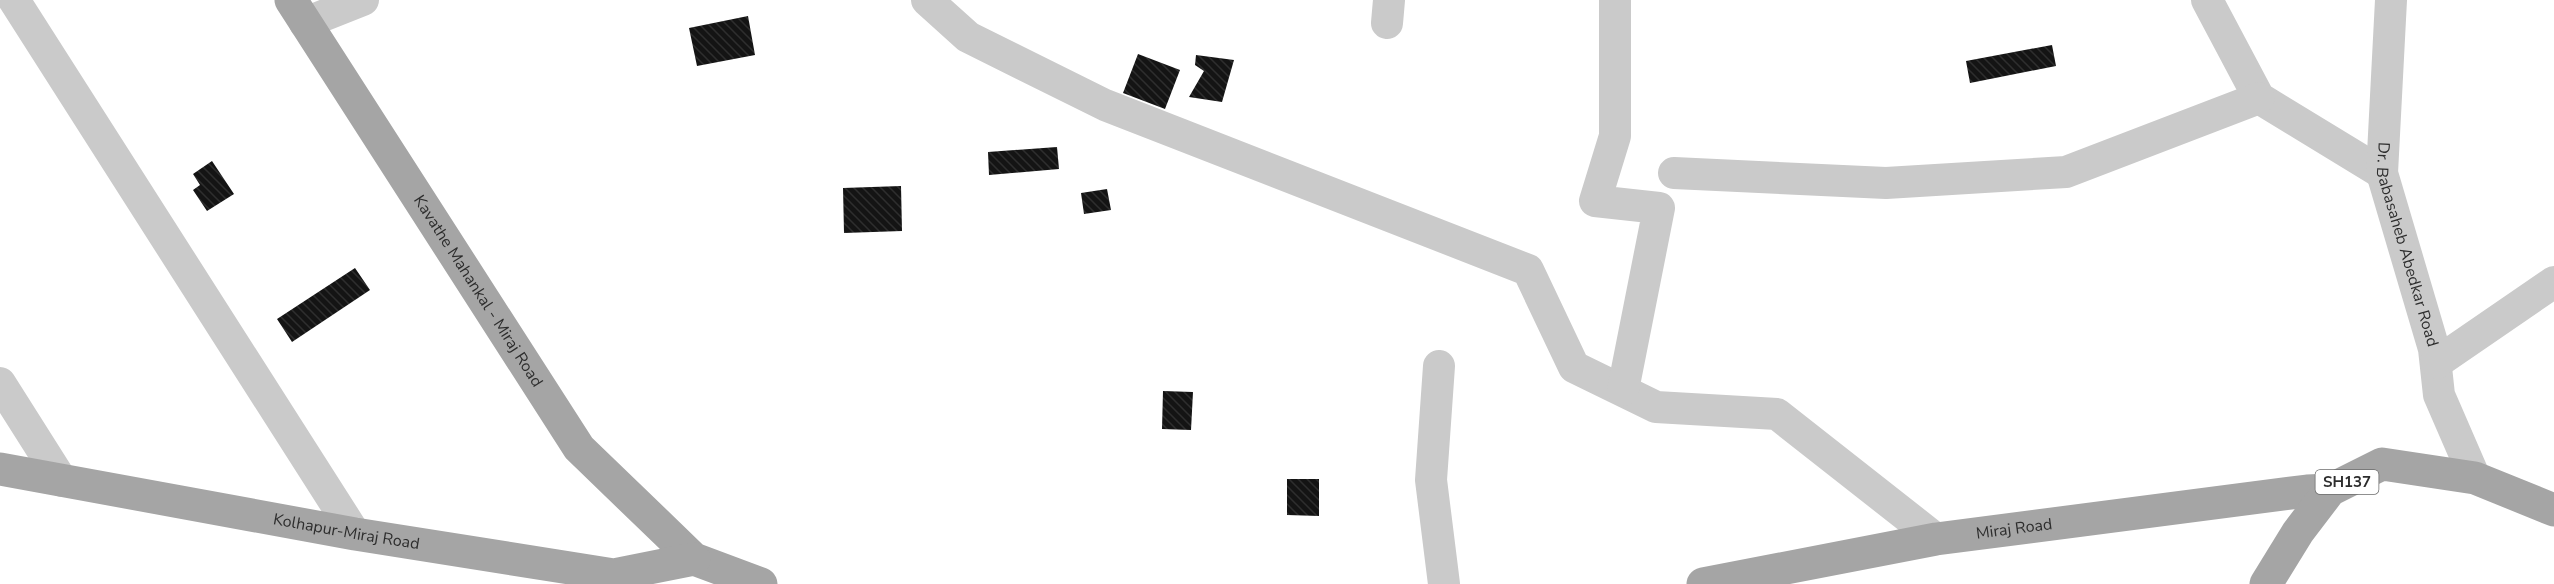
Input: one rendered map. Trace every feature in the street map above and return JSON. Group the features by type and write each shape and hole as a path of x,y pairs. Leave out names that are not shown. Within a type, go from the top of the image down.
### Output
{"main road":[{"name":"Kavathe Mahankal - Miraj Road","path":"298,11 579,448 694,559"},
{"name":"SH137","path":"2266,584 2298,532 2330,490 2382,464 2475,478"},
{"name":"Kolhapur-Miraj Road","path":"0,469 355,534 614,575 694,559"},
{"path":"2475,478 2554,510"},
{"name":"Miraj Road","path":"1703,584 1936,539 2307,491 2330,490"},
{"path":"694,559 761,584"}],"street":[{"path":"14,0 355,534"},
{"path":"298,11 363,0"},
{"path":"927,0 968,37 1105,105 1528,270 1574,367 1656,407 1777,414 1936,539"},
{"path":"1615,0 1615,136 1594,201 1659,208 1623,390"},
{"path":"2207,0 2259,98 2382,173"},
{"name":"Dr. Babasaheb Abedkar Road","path":"2391,0 2382,173 2434,350 2439,395 2475,478"},
{"path":"1674,173 1886,183 2066,172 2259,98"},
{"path":"2436,363 2554,282"},
{"path":"1439,366 1431,480 1444,584"},
{"path":"0,383 62,480"}],"building":[{"path":"748,16 755,55 697,66 689,28"},
{"path":"2052,45 2056,66 1970,83 1966,61"},
{"path":"1138,54 1180,70 1165,109 1123,93"},
{"path":"1196,55 1234,60 1222,102 1189,97 1204,71 1195,65"},
{"path":"1057,147 1059,169 989,175 988,152"},
{"path":"212,161 234,194 207,211 193,190 200,185 193,174"},
{"path":"901,186 902,231 844,233 843,188"},
{"path":"1107,189 1111,210 1084,214 1081,193"},
{"path":"355,268 370,290 292,342 277,319"},
{"path":"1163,391 1193,392 1191,430 1162,429"},
{"path":"1287,479 1319,479 1319,516 1287,515"}]}
